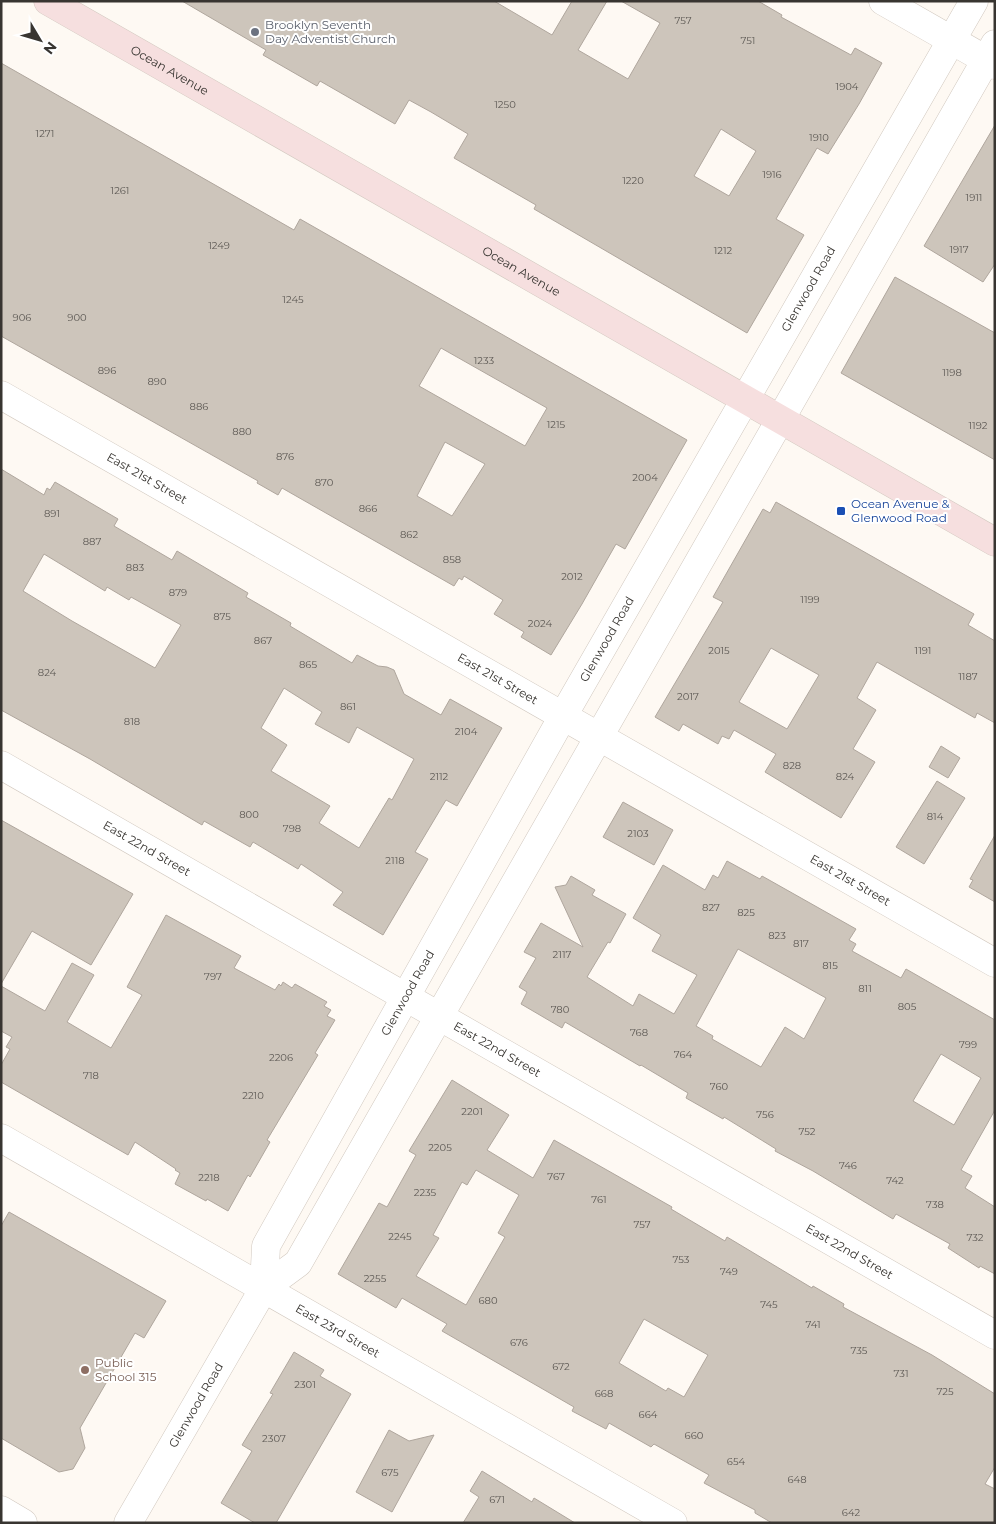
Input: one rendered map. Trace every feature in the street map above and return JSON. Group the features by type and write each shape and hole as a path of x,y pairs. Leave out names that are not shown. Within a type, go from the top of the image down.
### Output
{"main road":[{"name":"Ocean Avenue","path":"48,1 995,542"}],"street":[{"path":"883,1 952,40 992,56"},
{"name":"Glenwood Road","path":"264,1288 266,1246 563,716 974,1"},
{"name":"Glenwood Road","path":"128,1523 264,1288 298,1263 992,56"},
{"name":"East 21st Street","path":"1,395 995,963"},
{"name":"East 22nd Street","path":"1,765 995,1334"},
{"name":"East 23rd Street","path":"1,1138 673,1523"},
{"path":"1,1510 23,1523"}],"building":[{"path":"182,1 494,1 552,35 572,1 607,1 578,50 628,79 660,23 621,1 758,1 782,15 781,17 851,55 855,48 882,63 828,154 817,148 776,219 804,235 747,333 534,209 536,205 454,158 468,134 431,112 409,100 395,124 320,81 317,86 263,55 266,50","holes":["721,129 756,151 729,196 694,176"]},
{"path":"1,63 294,230 300,219 687,440 625,549 616,544 551,655 521,637 524,632 494,614 503,600 464,576 462,580 459,578 454,586 282,488 278,495 257,483 258,481 1,336","holes":["441,348 547,408 525,446 419,386","445,442 485,464 452,516 417,496"]},
{"path":"995,125 995,264 983,282 924,246"},
{"path":"895,277 995,333 995,460 841,373"},
{"path":"1,469 44,495 47,488 50,490 55,482 118,519 114,526 172,560 177,551 248,593 246,597 291,623 290,626 352,663 357,655 378,666 394,670 404,694 441,715 450,699 502,728 457,806 446,800 415,852 428,859 383,935 333,905 343,892 301,864 298,869 253,842 250,847 204,821 202,825 90,759 1,710","holes":["44,554 105,591 107,587 129,600 131,597 181,625 155,668 23,591","284,688 322,712 315,724 349,743 357,727 414,759 392,800 389,798 359,848 319,823 330,806 271,771 287,745 261,728"]},
{"path":"776,502 974,614 968,625 995,641 995,723 977,713 975,718 877,662 857,698 876,710 853,749 875,762 841,818 765,772 776,754 734,730 729,739 722,736 718,744 683,724 679,731 655,717 723,602 713,597 763,509 770,513","holes":["771,648 819,675 787,729 739,702"]},
{"path":"941,746 960,758 948,778 929,767"},
{"path":"937,781 965,798 924,864 896,847"},
{"path":"623,802 673,830 654,865 603,837"},
{"path":"1,820 133,894 91,965 32,931 1,984"},
{"path":"995,835 995,902 969,887 973,880 970,879"},
{"path":"727,861 760,879 762,876 856,929 849,940 856,944 852,951 901,978 906,969 995,1020 995,1110 961,1170 972,1176 965,1188 995,1207 995,1274 980,1266 979,1268 948,1248 950,1244 896,1214 893,1219 813,1171 775,1151 776,1149 724,1117 723,1119 686,1098 688,1093 641,1065 565,1022 562,1028 521,1004 527,992 519,987 536,958 524,952 541,923 583,947 555,887 566,885 571,876 595,890 592,895 626,914 610,943 608,942 587,977 633,1006 639,994 674,1014 697,975 652,951 661,935 633,918 663,865 705,890 713,875 718,878","holes":["738,949 826,998 804,1039 785,1027 761,1067 712,1039 713,1036 696,1026","941,1054 981,1078 954,1125 913,1101"]},
{"path":"166,915 241,956 234,968 275,990 283,982 292,988 295,984 327,1002 324,1006 331,1010 327,1016 335,1020 315,1053 318,1055 267,1140 270,1142 250,1177 248,1175 228,1211 175,1184 180,1173 135,1142 128,1155 1,1082 1,1065 10,1049 6,1047 12,1037 1,1031 1,986 45,1011 72,963 94,975 67,1022 111,1048 142,995 127,987"},
{"path":"452,1080 509,1115 487,1150 533,1178 554,1140 672,1207 671,1209 725,1241 727,1237 812,1288 813,1286 844,1304 843,1307 932,1355 995,1394 995,1467 985,1484 995,1489 995,1523 772,1523 755,1513 755,1510 704,1483 709,1475 654,1444 651,1447 609,1423 606,1429 572,1411 574,1407 442,1331 447,1324 402,1298 396,1308 338,1274 379,1203 387,1207 416,1155 409,1151","holes":["476,1170 519,1195 498,1233 505,1237 466,1305 416,1276 439,1238 433,1235 462,1182 467,1185","644,1319 708,1355 684,1397 668,1388 666,1391 619,1363"]},
{"path":"9,1212 166,1301 144,1338 135,1333 80,1428 85,1448 73,1469 59,1472 1,1438 1,1226"},
{"path":"294,1352 324,1370 320,1376 351,1394 276,1523 255,1523 221,1503 252,1451 242,1445 273,1394 270,1393"},
{"path":"389,1430 409,1441 434,1435 392,1512 356,1492"},
{"path":"482,1471 532,1502 534,1498 575,1523 463,1523 479,1497 470,1491"}],"place":[{"name":"Brooklyn Seventh Day Adventist Church","path":"255,32"},
{"name":"Ocean Avenue & Glenwood Road","path":"841,511"},
{"name":"Public School 315","path":"85,1370"}]}
